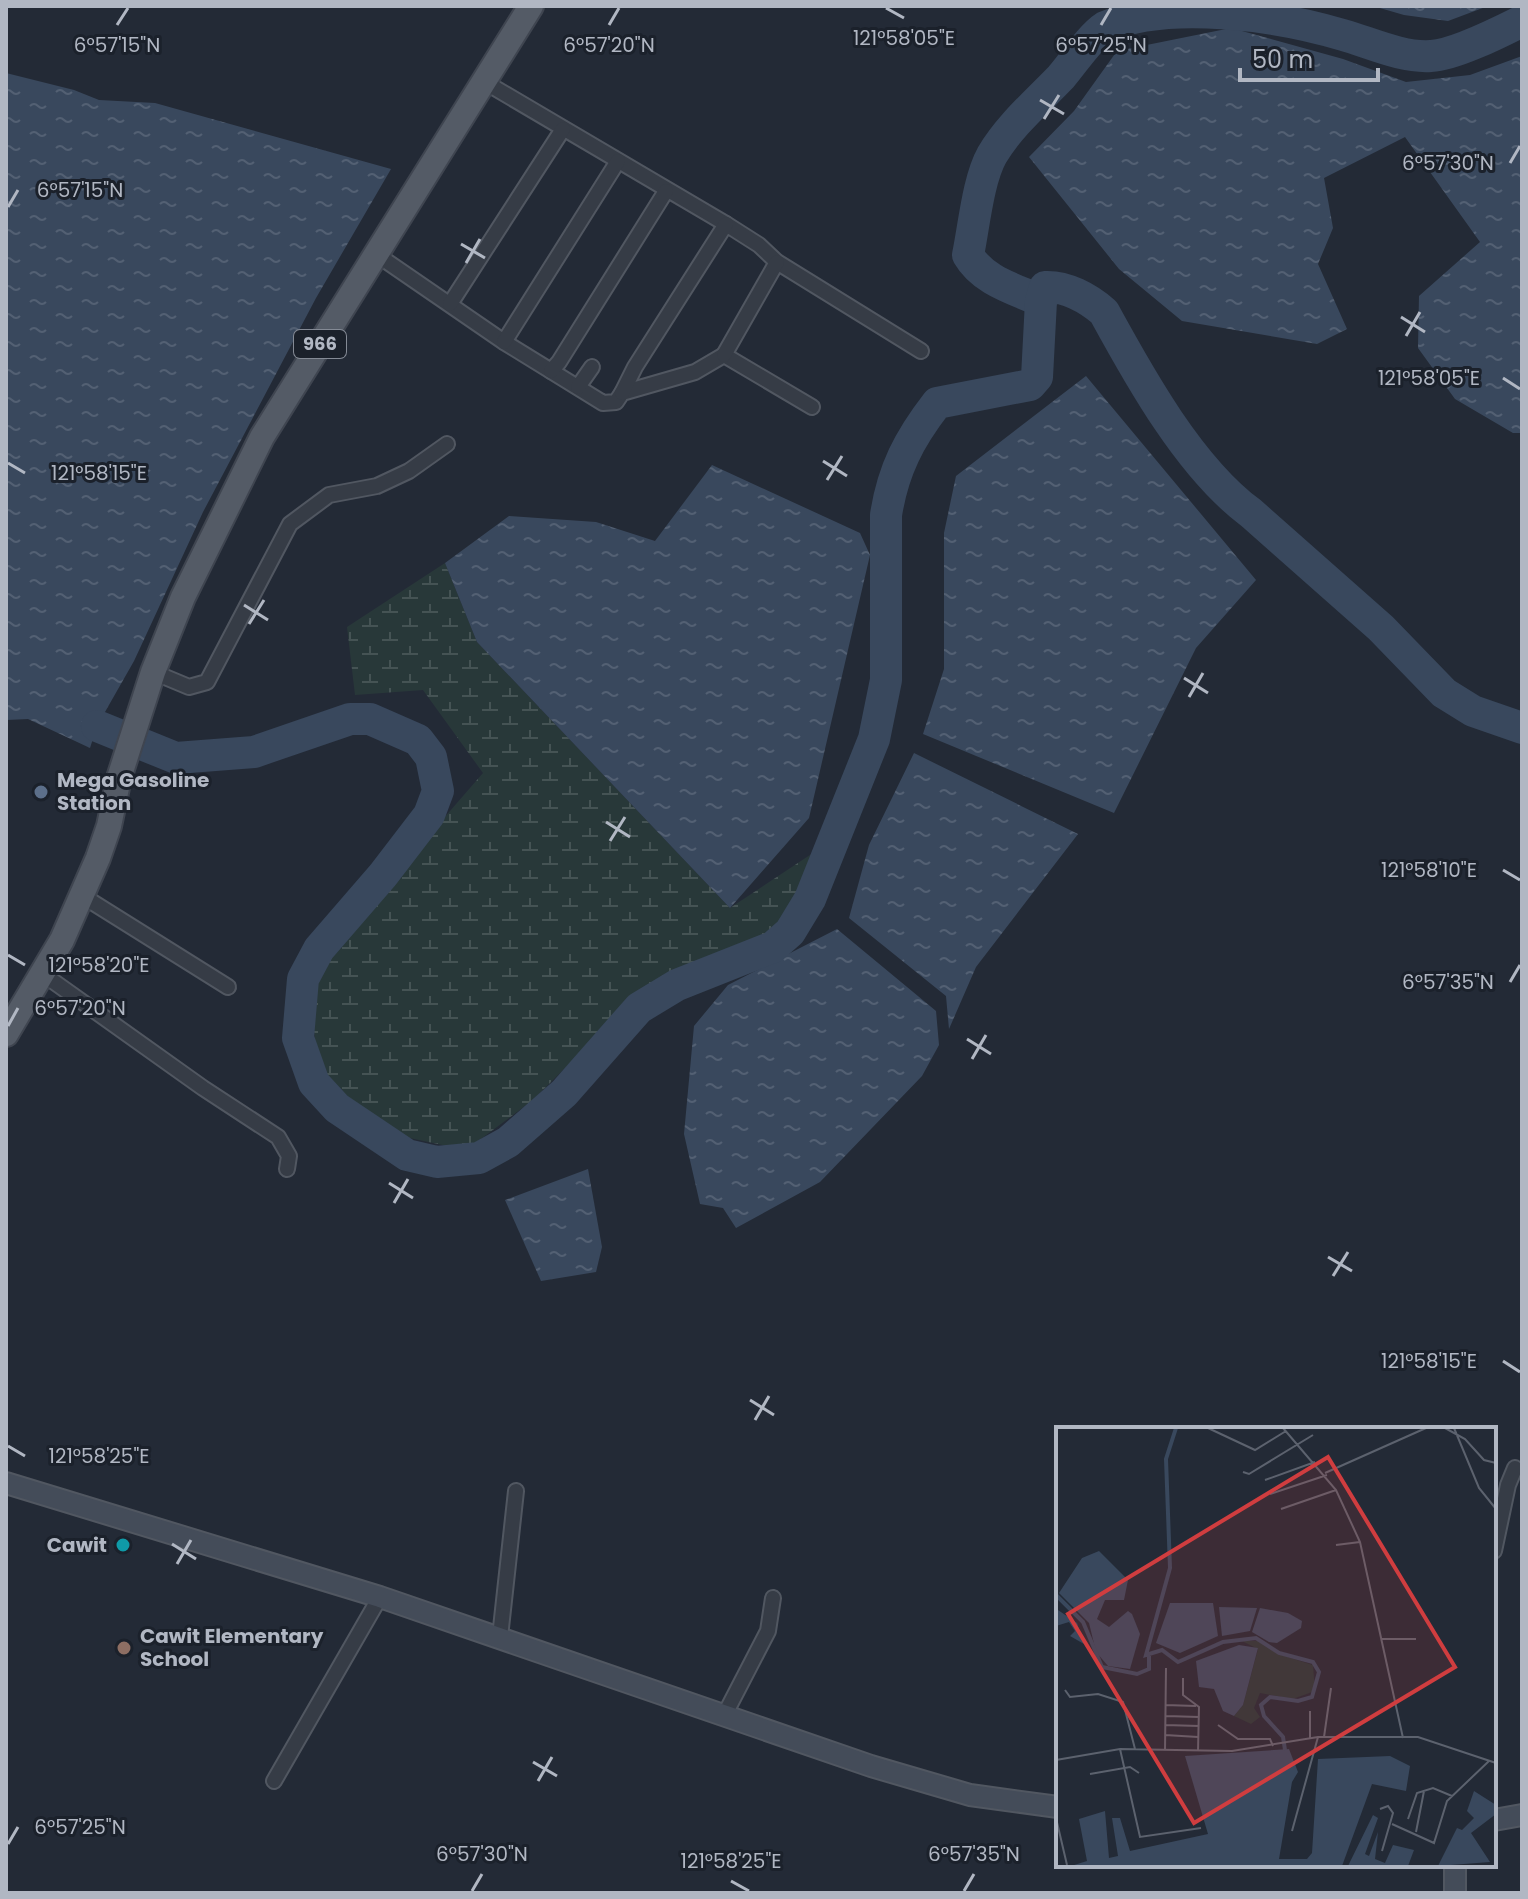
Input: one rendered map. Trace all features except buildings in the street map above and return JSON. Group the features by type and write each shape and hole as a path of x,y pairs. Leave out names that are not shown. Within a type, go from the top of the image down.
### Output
{"main road":[{"name":"966","path":"6,1034 62,940 109,826 119,778 153,672 183,597 262,437 531,6"}],"street":[{"path":"483,81 726,224 759,245 777,262 921,351"},
{"path":"450,304 563,129"},
{"path":"504,342 618,161"},
{"path":"551,371 666,191"},
{"path":"376,254 551,371 603,403 616,402 726,224"},
{"path":"622,393 695,372 724,355 777,262"},
{"path":"724,355 812,407"},
{"path":"578,387 592,367"},
{"path":"153,672 189,687 207,682 290,524 329,495 377,486 409,471 447,444"},
{"path":"81,895 228,987"},
{"path":"43,974 203,1088 278,1137 289,1156 287,1169"},
{"path":"1496,1542 1508,1485 1515,1468"},
{"path":"6,1483 380,1597 871,1766 970,1795 1056,1807"},
{"path":"500,1637 516,1491"},
{"path":"274,1781 380,1597"},
{"path":"725,1714 768,1631 773,1598"},
{"path":"1496,1820 1522,1815"},
{"path":"1455,1867 1455,1893"}],"green space":[{"path":"445,563 477,642 730,908 822,847 800,904 768,933 637,996 533,1100 466,1150 391,1134 319,1073 310,998 345,932 483,773 423,690 355,695 347,627"}],"water":[{"path":"1373,6 1488,6 1448,21 1404,15"},
{"path":"1231,28 1343,59 1406,82 1470,75 1522,56 1522,433 1513,433 1455,399 1418,348 1419,296 1480,242 1405,137 1324,178 1333,228 1318,264 1347,329 1317,344 1182,321 1119,269 1029,157 1074,111 1117,51"},
{"path":"6,73 74,90 99,100 155,103 391,169 316,298 203,512 134,661 97,726 90,748 28,719 6,720"},
{"path":"1086,376 1256,580 1196,648 1114,813 923,734 944,669 944,533 956,476"},
{"path":"712,465 860,533 870,555 809,818 730,908 477,642 445,563 509,516 596,522 655,541"},
{"path":"914,753 1078,834 976,967 949,1029 946,996 849,918 869,845"},
{"path":"837,929 936,1011 939,1045 922,1076 820,1182 736,1228 723,1208 700,1204 684,1134 694,1026 728,985"},
{"path":"588,1169 602,1247 596,1272 541,1281 505,1200"}],"waterway":[{"path":"1041,301 991,278 968,255 980,190 987,165 1007,134 1105,27 1159,14 1222,13 1316,28 1398,52 1431,56 1465,47 1522,21"},
{"path":"97,726 176,758 254,752 350,719 370,719 418,740 431,757 438,791 429,815 383,875 319,949 303,979 298,1038 314,1083 337,1108 407,1155 437,1162 479,1158 508,1142 564,1093 639,1008 677,985 773,947 790,932 810,899 874,739 886,680 886,515 898,469 910,442 937,403 1030,385 1037,377 1041,301 1045,287 1076,294 1104,312 1168,420 1207,472 1381,628 1444,693 1473,711 1522,728"}],"place":[{"name":"Mega Gasoline Station","path":"41,792"},
{"name":"Cawit","path":"123,1545"},
{"name":"Cawit Elementary School","path":"124,1648"}]}
